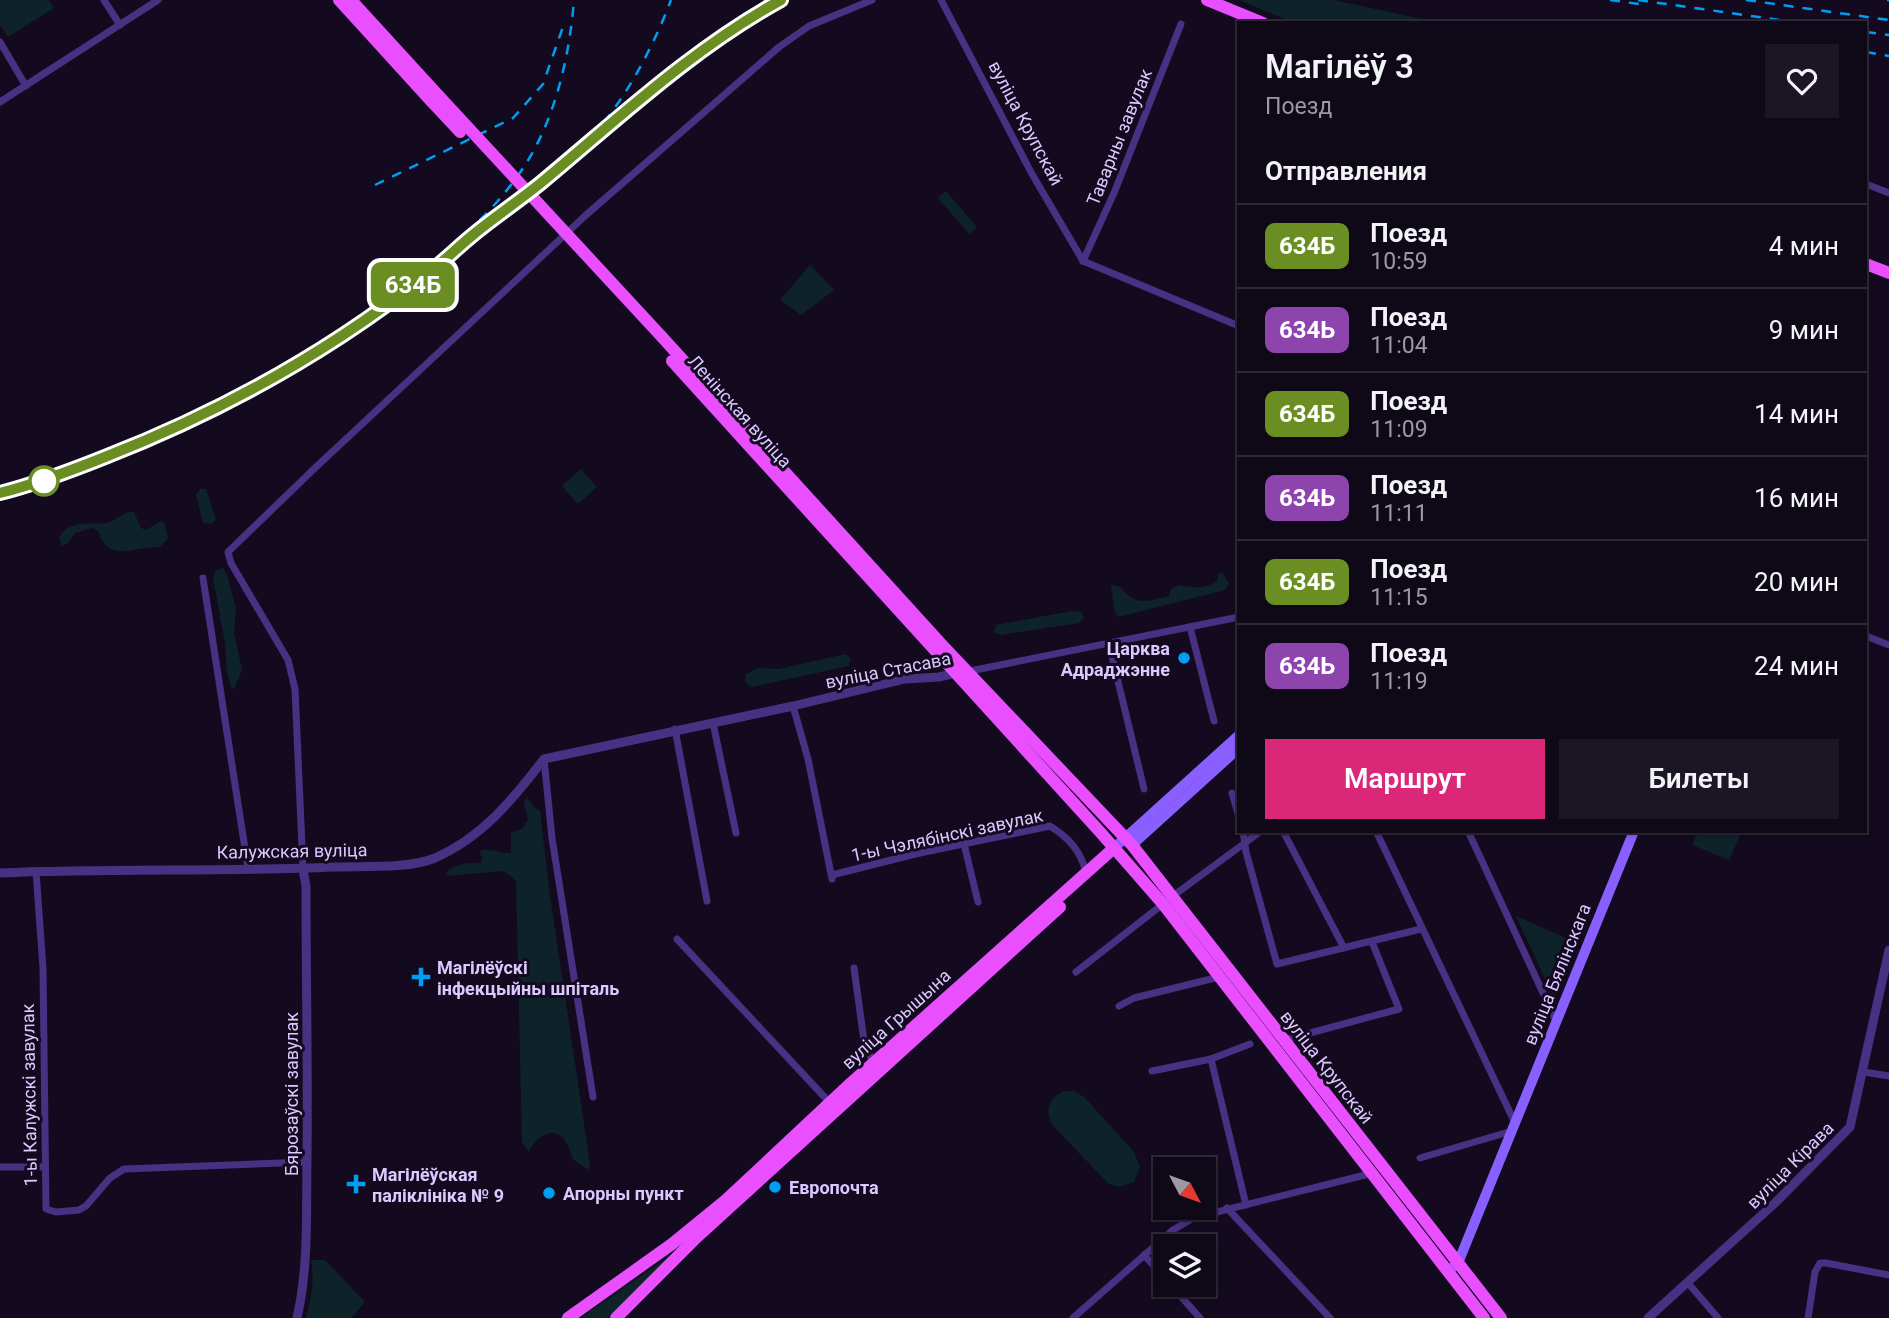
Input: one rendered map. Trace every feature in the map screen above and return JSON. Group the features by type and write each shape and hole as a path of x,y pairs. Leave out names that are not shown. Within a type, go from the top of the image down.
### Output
{"main road":[{"name":"Ленінская вуліца","path":"339,0 435,98 659,340 961,672 1117,852"},
{"name":"Ленінская вуліца","path":"351,0 435,98"},
{"path":"1208,0 1258,21"},
{"path":"1867,264 1889,273"},
{"name":"Ленінская вуліца","path":"961,672 1129,841"},
{"name":"вуліца Грышына","path":"568,1318 681,1237 731,1195 1117,852 1237,737"},
{"name":"вуліца Грышына","path":"1129,841 1237,750"},
{"name":"вуліца Бялінскага","path":"1453,1267 1633,833"},
{"name":"вуліца Крупскай","path":"1129,841 1219,977 1453,1267 1501,1318"},
{"name":"вуліца Грышына","path":"616,1318 833,1106 873,1062 1087,873 1117,852"},
{"name":"вуліца Крупскай","path":"1117,852 1168,900 1284,1040 1377,1170"},
{"name":"вуліца Крупскай","path":"1453,1267 1484,1318"}],"street":[{"path":"104,0 120,25"},
{"path":"0,102 158,0"},
{"path":"303,869 295,689 288,660 231,563 228,552 576,224 779,47 809,26 872,0"},
{"name":"вуліца Крупскай","path":"940,0 1032,174 1083,261"},
{"name":"Таварны завулак","path":"1083,261 1114,194 1181,24"},
{"path":"0,42 26,86"},
{"path":"1867,184 1889,193"},
{"path":"1083,261 1237,325"},
{"path":"203,578 248,868"},
{"name":"вуліца Стасава","path":"544,759 793,706 905,679 939,677 1237,617"},
{"path":"1191,627 1214,721"},
{"path":"1867,636 1889,645"},
{"path":"1109,644 1144,789"},
{"name":"1-ы Чэлябінскі завулак","path":"793,706 808,759 832,878 915,853 1050,826 1067,837 1079,852 1087,873"},
{"path":"713,723 736,833"},
{"path":"675,729 707,901"},
{"path":"544,759 554,849 593,1097"},
{"name":"Калужская вуліца","path":"0,873 303,869 414,864 435,858 466,840 502,812 544,759"},
{"path":"1232,793 1237,810"},
{"path":"1244,833 1277,964 1421,929"},
{"path":"1076,972 1258,833"},
{"path":"1284,833 1344,948"},
{"path":"1377,833 1513,1127 1420,1158"},
{"path":"1469,833 1556,1021"},
{"path":"964,844 978,902"},
{"name":"Бярозаўскі завулак","path":"297,1318 304,1284 307,1162 306,898 303,869"},
{"name":"1-ы Калужскі завулак","path":"36,871 43,981 46,1209 56,1212 79,1210 86,1206 110,1178 124,1169 307,1162"},
{"path":"677,939 833,1106"},
{"path":"1284,1040 1399,1009 1372,942"},
{"name":"вуліца Кірава","path":"1648,1318 1775,1203 1850,1127 1887,973 1889,950"},
{"path":"854,968 864,1041 873,1062"},
{"path":"1119,1006 1134,998 1219,977"},
{"path":"1152,1071 1211,1059 1250,1044"},
{"path":"1211,1059 1246,1205"},
{"path":"1864,1072 1889,1076"},
{"path":"0,1167 44,1167"},
{"path":"1073,1318 1173,1230 1193,1218 1377,1170"},
{"path":"1227,1208 1330,1318"},
{"path":"1144,1255 1153,1265"},
{"path":"1808,1318 1815,1272 1820,1264 1889,1275"},
{"path":"1688,1283 1718,1318"},
{"path":"1181,1297 1200,1318"}],"shaded area":[{"path":"0,0 49,0 54,8 8,37 0,25"},
{"path":"1239,0 1334,0 1431,21 1289,21"},
{"path":"946,191 977,227 969,234 938,198"},
{"path":"810,265 834,290 801,315 780,300"},
{"path":"581,469 597,487 578,504 562,486"},
{"path":"200,489 206,489 216,520 211,524 203,523 196,494"},
{"path":"128,512 134,512 141,528 146,530 161,521 165,523 168,539 159,547 116,550 109,547 98,531 92,528 75,533 69,542 62,546 59,538 68,528 80,524 107,523"},
{"path":"223,568 236,608 234,633 242,670 234,689 231,688 227,672 225,644 213,577 216,570"},
{"path":"1222,572 1229,584 1225,590 1118,617 1114,609 1111,585 1120,587 1131,598 1148,601 1169,596 1171,589 1180,585 1204,587 1217,581 1218,574"},
{"path":"1072,611 1081,612 1084,618 1080,623 1000,635 994,632 996,625"},
{"path":"846,654 851,659 849,666 751,687 745,682 746,674 759,668 779,669"},
{"path":"527,797 540,811 590,1164 588,1170 574,1160 567,1144 558,1134 541,1137 529,1152 522,1143 516,881 504,871 448,876 446,873 462,864 481,863 479,851 511,853 511,833 523,828 528,820 524,804"},
{"path":"1697,833 1741,833 1729,860 1692,845"},
{"path":"1516,916 1577,943 1555,997 1551,992"},
{"path":"1064,1091 1074,1091 1084,1097 1134,1152 1140,1167 1134,1182 1119,1187 1109,1184 1053,1126 1049,1106 1054,1097"},
{"path":"671,1255 608,1318 581,1318"},
{"path":"311,1260 325,1260 365,1302 351,1318 306,1318 312,1289"}],"railway":[{"path":"480,220 519,174 542,135 564,69 574,0"},
{"path":"604,122 642,64 671,0"},
{"path":"0,493 66,472 176,427 278,375 343,335 401,294 717,40 781,0"},
{"path":"1610,0 1646,5"},
{"path":"1638,0 1787,21"},
{"path":"1746,0 1889,20"},
{"path":"375,185 513,118 543,84 564,24"},
{"path":"1867,32 1889,35"},
{"path":"1867,52 1889,56"}],"train":[{"name":"634Б","path":"0,493 46,480 141,443 261,385 320,349 376,313 427,274 475,233 539,185 681,65 781,0"}],"place":[{"name":"Царква Адраджэнне","path":"1184,658"},
{"name":"Магілёўскі інфекцыйны шпіталь","path":"421,977"},
{"name":"Магілёўская паліклініка № 9","path":"356,1184"},
{"name":"Европочта","path":"775,1187"},
{"name":"Апорны пункт","path":"549,1193"}]}
